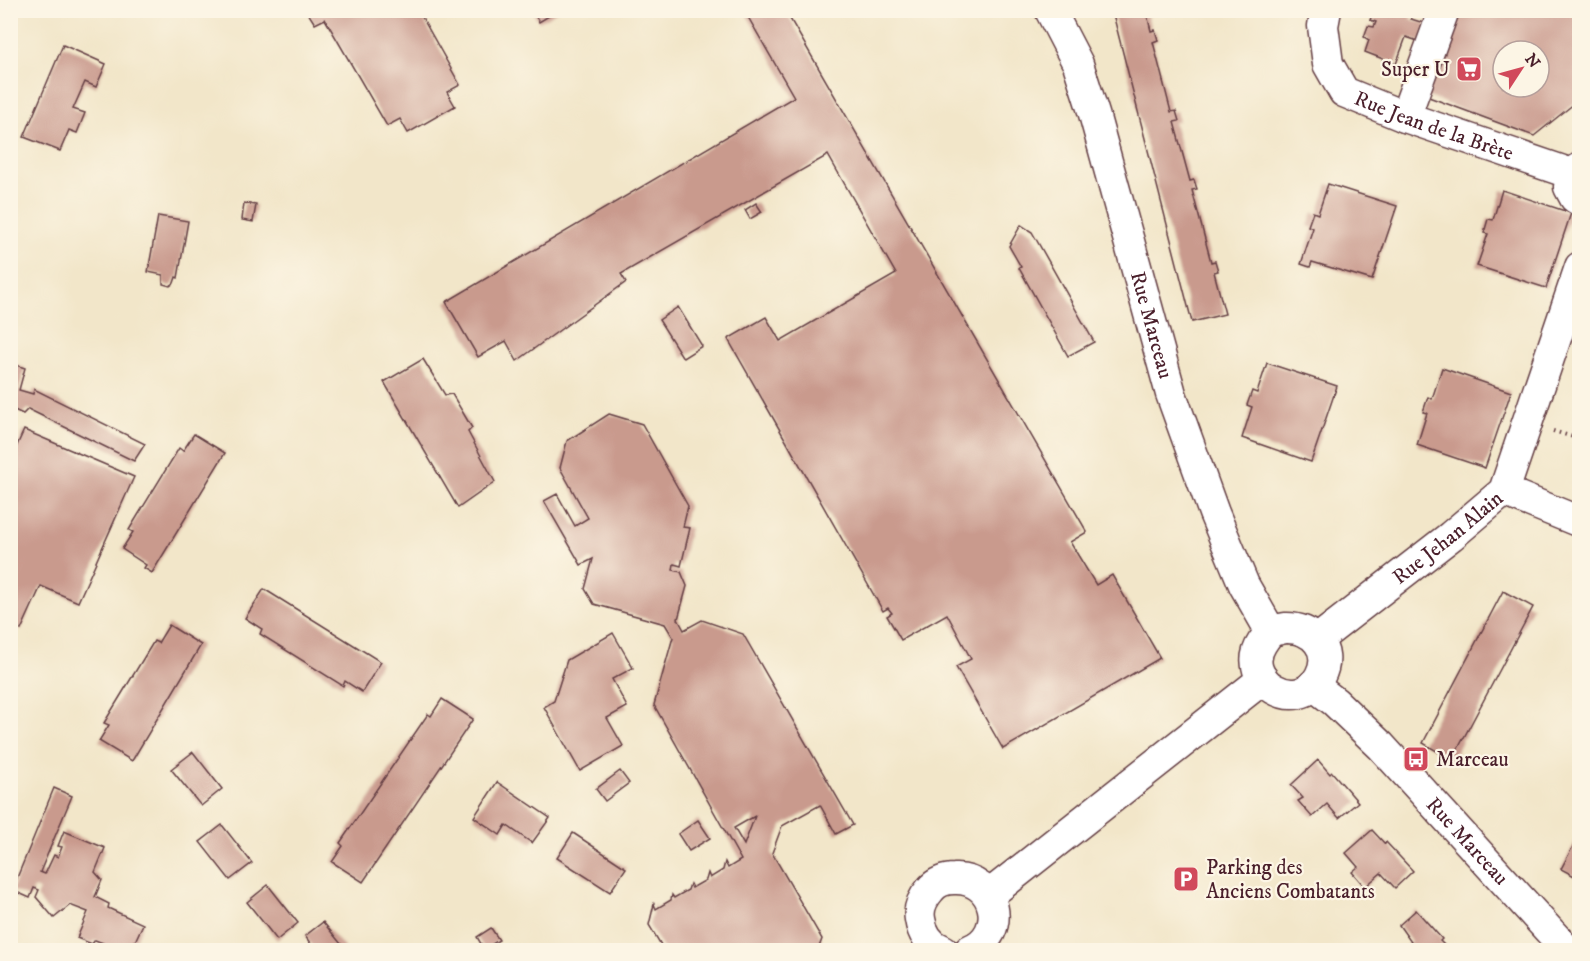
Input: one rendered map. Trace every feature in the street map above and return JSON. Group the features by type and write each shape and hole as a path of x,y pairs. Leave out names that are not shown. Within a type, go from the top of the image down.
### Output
{"street":[{"name":"Rue Marceau","path":"1050,10 1078,64 1091,104 1171,394 1214,513 1244,585 1271,632"},
{"name":"Rue Jean de la Brète","path":"1326,10 1323,26 1328,64 1344,92 1577,181"},
{"path":"1405,117 1443,10"},
{"name":"Rue Jehan Alain","path":"1317,640 1451,536 1504,491 1580,267"},
{"path":"1504,491 1580,522"},
{"path":"1295,628 1305,630 1317,640 1323,653 1322,672 1313,685 1301,692 1281,693 1272,688 1259,673 1258,653 1271,632 1295,628"},
{"path":"989,896 1263,679"},
{"name":"Rue Marceau","path":"1313,685 1335,702 1381,746 1567,951"},
{"path":"931,948 921,929 919,913 923,898 933,886 947,879 963,878 977,884 989,896 994,909 993,924 988,937 976,949"}],"path":[{"path":"1575,581 1580,571"}],"building":[{"path":"312,10 418,10 460,85 447,92 455,106 408,133 400,119 387,126 325,19 315,24 308,13"},
{"path":"532,10 559,10 539,22"},
{"path":"744,10 785,10 1087,532 1070,542 1096,585 1112,575 1160,658 1003,749 956,667 971,659 947,614 901,640 887,616 892,613 888,608 883,611 728,339 766,317 780,341 896,274 828,155 621,274 626,282 517,361 506,341 478,357 446,302 794,97"},
{"path":"1112,10 1146,10 1151,31 1155,30 1158,40 1153,42 1171,112 1176,111 1179,121 1174,122 1190,181 1194,180 1197,189 1192,190 1211,262 1215,261 1218,271 1214,272 1225,314 1192,322"},
{"path":"1374,10 1414,10 1411,19 1427,24 1421,42 1406,37 1396,64 1365,52 1369,40 1364,37 1368,26 1374,27 1376,22 1370,20"},
{"name":"Super U","path":"1457,10 1580,10 1580,99 1534,136 1426,96"},
{"path":"63,45 106,64 96,87 85,82 73,109 85,113 77,133 69,130 60,151 24,137"},
{"path":"1328,184 1397,206 1372,280 1312,262 1310,267 1301,264 1313,228 1308,226 1313,212 1318,214"},
{"path":"1502,190 1571,213 1546,288 1477,266 1488,234 1484,233 1488,219 1493,220"},
{"path":"244,203 256,205 253,222 242,220"},
{"path":"756,203 762,212 750,219 745,210"},
{"path":"158,216 188,221 178,278 176,277 170,286 163,284 163,275 148,272"},
{"path":"1021,225 1032,232 1094,342 1068,356 1009,246"},
{"path":"678,307 702,346 683,358 659,320"},
{"path":"423,359 445,395 452,394 472,428 468,432 495,482 458,508 384,382"},
{"path":"10,363 25,368 19,390 33,394 34,389 145,444 134,461 28,409 23,414 10,408"},
{"path":"1267,363 1337,386 1311,462 1242,438 1252,407 1247,405 1252,391 1257,393"},
{"path":"1442,368 1511,392 1485,468 1417,445 1427,413 1423,412 1428,397 1432,399"},
{"path":"609,414 642,424 688,506 683,527 690,528 681,566 674,564 673,570 681,572 687,586 678,619 684,630 702,620 743,634 853,825 836,834 820,805 782,826 772,853 822,939 818,950 664,950 649,925 654,904 656,909 671,900 672,895 674,898 688,890 690,884 692,888 706,880 708,873 710,878 723,870 725,862 728,868 741,860 654,705 673,637 665,624 594,604 585,589 593,559 581,565 544,501 557,494 575,526 588,518 560,468 567,441","holes":["755,816 744,845 734,828"]},
{"path":"24,430 134,477 78,602 41,586 21,630 10,620 10,461"},
{"path":"194,434 225,453 152,573 144,568 146,565 122,549 133,532 129,530 179,448 183,451"},
{"path":"264,589 381,662 362,692 345,681 343,686 260,634 262,629 245,618"},
{"path":"1503,591 1533,607 1452,760 1423,743"},
{"path":"169,625 201,645 132,761 99,741 109,725 104,723 154,641 158,643"},
{"path":"613,633 633,668 612,679 627,707 607,718 623,746 580,771 544,707 554,701 567,660"},
{"path":"442,699 473,719 363,882 332,862 343,846 340,843 428,714 431,716"},
{"path":"193,752 222,789 201,806 171,769"},
{"path":"1318,760 1330,774 1332,772 1358,802 1339,818 1327,804 1312,817 1298,801 1303,798 1291,785"},
{"path":"620,771 629,783 605,801 596,789"},
{"path":"497,782 550,818 532,843 506,825 500,835 474,817"},
{"path":"54,788 72,796 40,872 45,874 54,855 58,857 62,847 58,846 64,831 105,848 95,872 102,880 95,897 109,904 108,908 143,924 131,950 105,950 101,949 103,943 95,940 92,944 77,938 88,912 70,905 54,918 36,897 39,890 34,888 30,898 12,890"},
{"path":"698,820 710,838 689,851 678,834"},
{"path":"222,825 252,863 230,880 200,842"},
{"path":"1372,830 1413,871 1395,888 1381,873 1365,887 1352,872 1358,867 1346,853"},
{"path":"573,833 626,868 610,892 557,858"},
{"path":"1580,833 1580,879 1561,869"},
{"path":"268,885 298,923 277,940 247,902"},
{"path":"1416,910 1449,950 1401,950 1411,942 1399,925"},
{"path":"323,922 346,950 308,950 313,947 305,936"},
{"path":"491,928 499,940 484,949 477,937"}],"place":[{"name":"Super U","path":"1469,69"},
{"name":"Marceau","path":"1416,759"},
{"name":"Parking des Anciens Combatants","path":"1186,879"}]}
